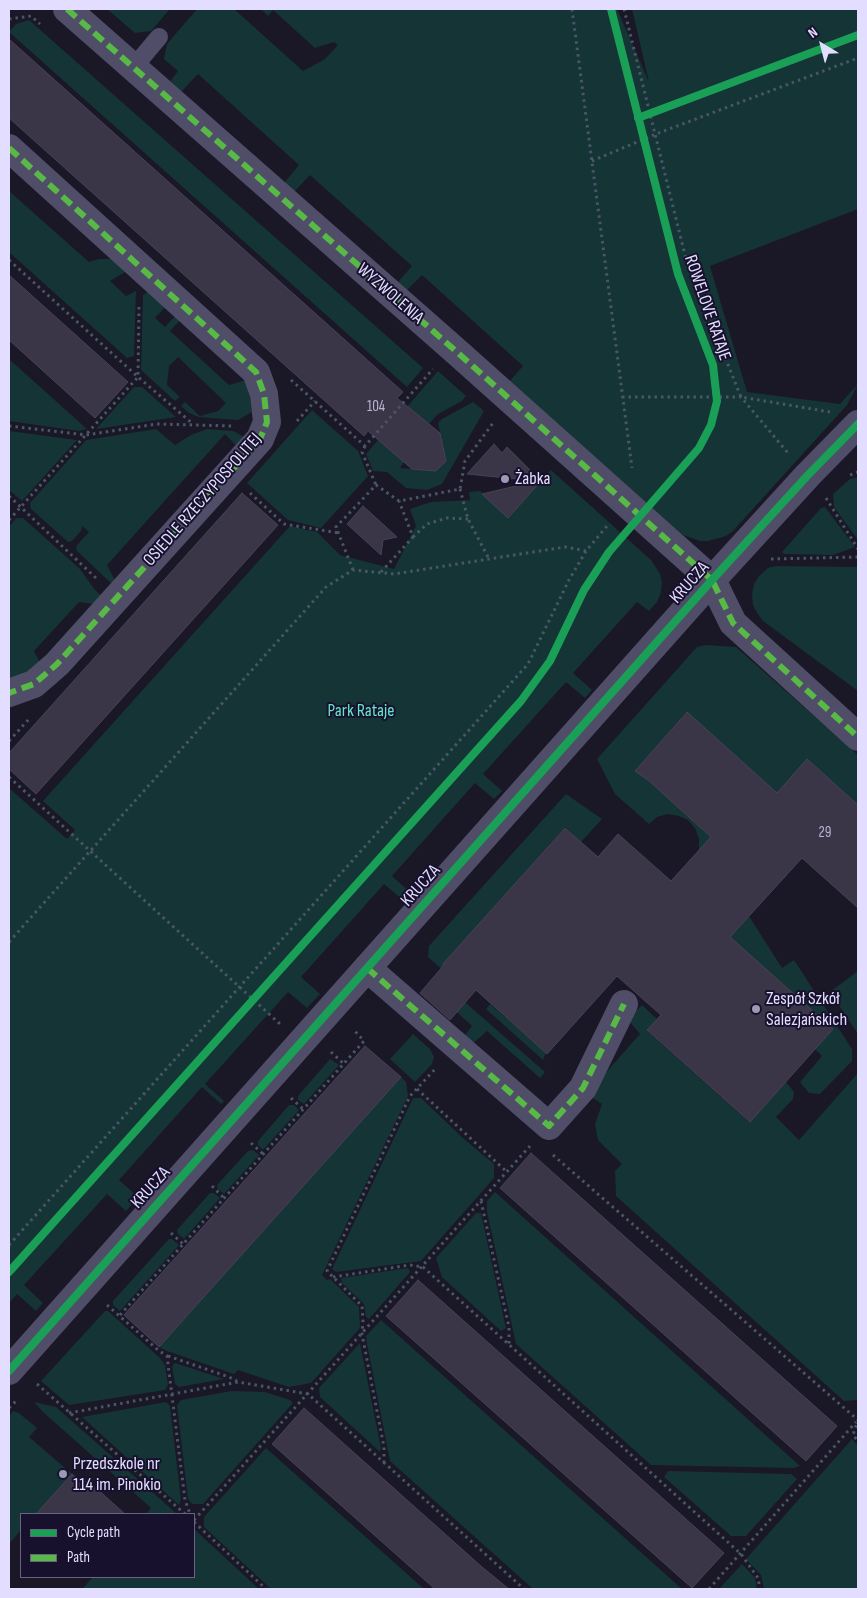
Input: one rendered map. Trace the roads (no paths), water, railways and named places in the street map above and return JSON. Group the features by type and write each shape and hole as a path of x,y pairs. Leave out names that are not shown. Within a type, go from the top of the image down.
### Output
{"street":[{"name":"WYZWOLENIA","path":"67,9 712,580"},
{"name":"OSIEDLE RZECZYPOSPOLITEJ","path":"9,148 256,372 264,394 267,422 260,439 57,664 34,684 9,694"},
{"name":"KRUCZA","path":"9,1370 712,580 808,475 848,418"},
{"path":"712,580 733,623 858,737"},
{"path":"367,968 442,1033 542,1133 583,1088 624,1004"}],"lane":[{"path":"133,68 159,38"}],"place":[{"name":"Żabka","path":"505,479"},
{"name":"Zespół Szkół Salezjańskich","path":"756,1009"},
{"name":"Przedszkole nr 114 im. Pinokio","path":"63,1474"}],"park label":[{"name":"Park Rataje","path":"361,711"}]}
